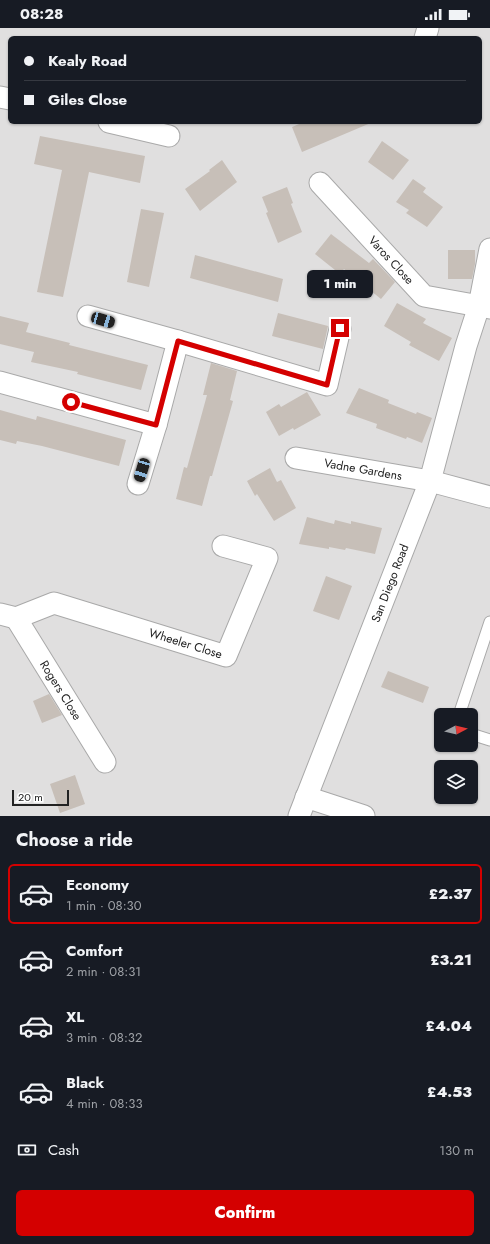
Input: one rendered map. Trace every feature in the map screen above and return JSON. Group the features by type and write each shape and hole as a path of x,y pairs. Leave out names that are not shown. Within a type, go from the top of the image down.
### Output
{"street":[{"path":"118,124 169,136"},
{"name":"Varos Close","path":"320,183 424,296 484,307"},
{"name":"San Diego Road","path":"303,807 430,481 466,346 484,307 490,249"},
{"path":"88,316 327,385 340,328"},
{"path":"138,484 156,425 178,341"},
{"path":"0,382 156,425"},
{"name":"Vadne Gardens","path":"296,458 430,481 490,497"},
{"name":"Wheeler Close","path":"8,616 54,603 226,656 267,558 223,546"},
{"name":"Rogers Close","path":"8,616 104,762"},
{"path":"303,807 364,816"}],"lane":[{"path":"461,708 490,622"},
{"path":"478,736 490,740"}],"shaded area":[{"path":"0,28 490,28 490,816 0,816"}],"building":[{"path":"299,124 368,124 302,152 292,127"},
{"path":"40,136 145,156 140,183 89,172 63,297 37,292 62,170 34,164"},
{"path":"382,141 409,160 393,180 368,162"},
{"path":"222,160 237,182 200,211 185,189 210,171 209,170"},
{"path":"413,179 426,188 423,192 443,207 427,227 406,213 409,210 396,202"},
{"path":"287,187 293,203 291,204 302,232 278,243 266,213 268,212 262,197"},
{"path":"141,209 164,213 149,287 127,282"},
{"path":"331,234 369,263 373,259 395,282 381,299 344,269 340,274 315,254"},
{"path":"448,250 475,250 475,264 472,279 448,279"},
{"path":"195,255 283,279 278,302 190,278"},
{"path":"397,303 426,319 423,323 452,338 439,361 409,345 411,342 384,326"},
{"path":"278,313 328,326 323,349 272,336"},
{"path":"0,316 29,323 26,332 70,343 69,345 148,365 141,390 77,374 78,372 31,362 34,352 0,344"},
{"path":"211,363 237,371 230,400 233,401 202,506 176,499 184,467 187,468 207,395 203,395"},
{"path":"359,388 389,400 388,403 416,414 417,412 432,418 422,443 376,428 377,424 346,413"},
{"path":"307,392 321,415 294,430 293,428 279,436 266,412 279,404 281,407"},
{"path":"0,410 36,420 37,416 126,440 119,466 42,446 17,441 16,444 0,440"},
{"path":"270,468 277,482 281,480 296,508 274,521 257,494 255,496 247,481"},
{"path":"307,517 334,524 335,520 351,524 351,521 382,528 375,554 346,548 345,550 329,547 329,549 299,544"},
{"path":"326,576 352,586 339,620 313,611"},
{"path":"388,671 429,687 423,703 381,687"},
{"path":"49,694 62,715 42,723 33,701"},
{"path":"75,775 85,804 60,813 50,784"}],"route":[{"path":"71,402 156,425 178,341 327,385 340,328"}]}
